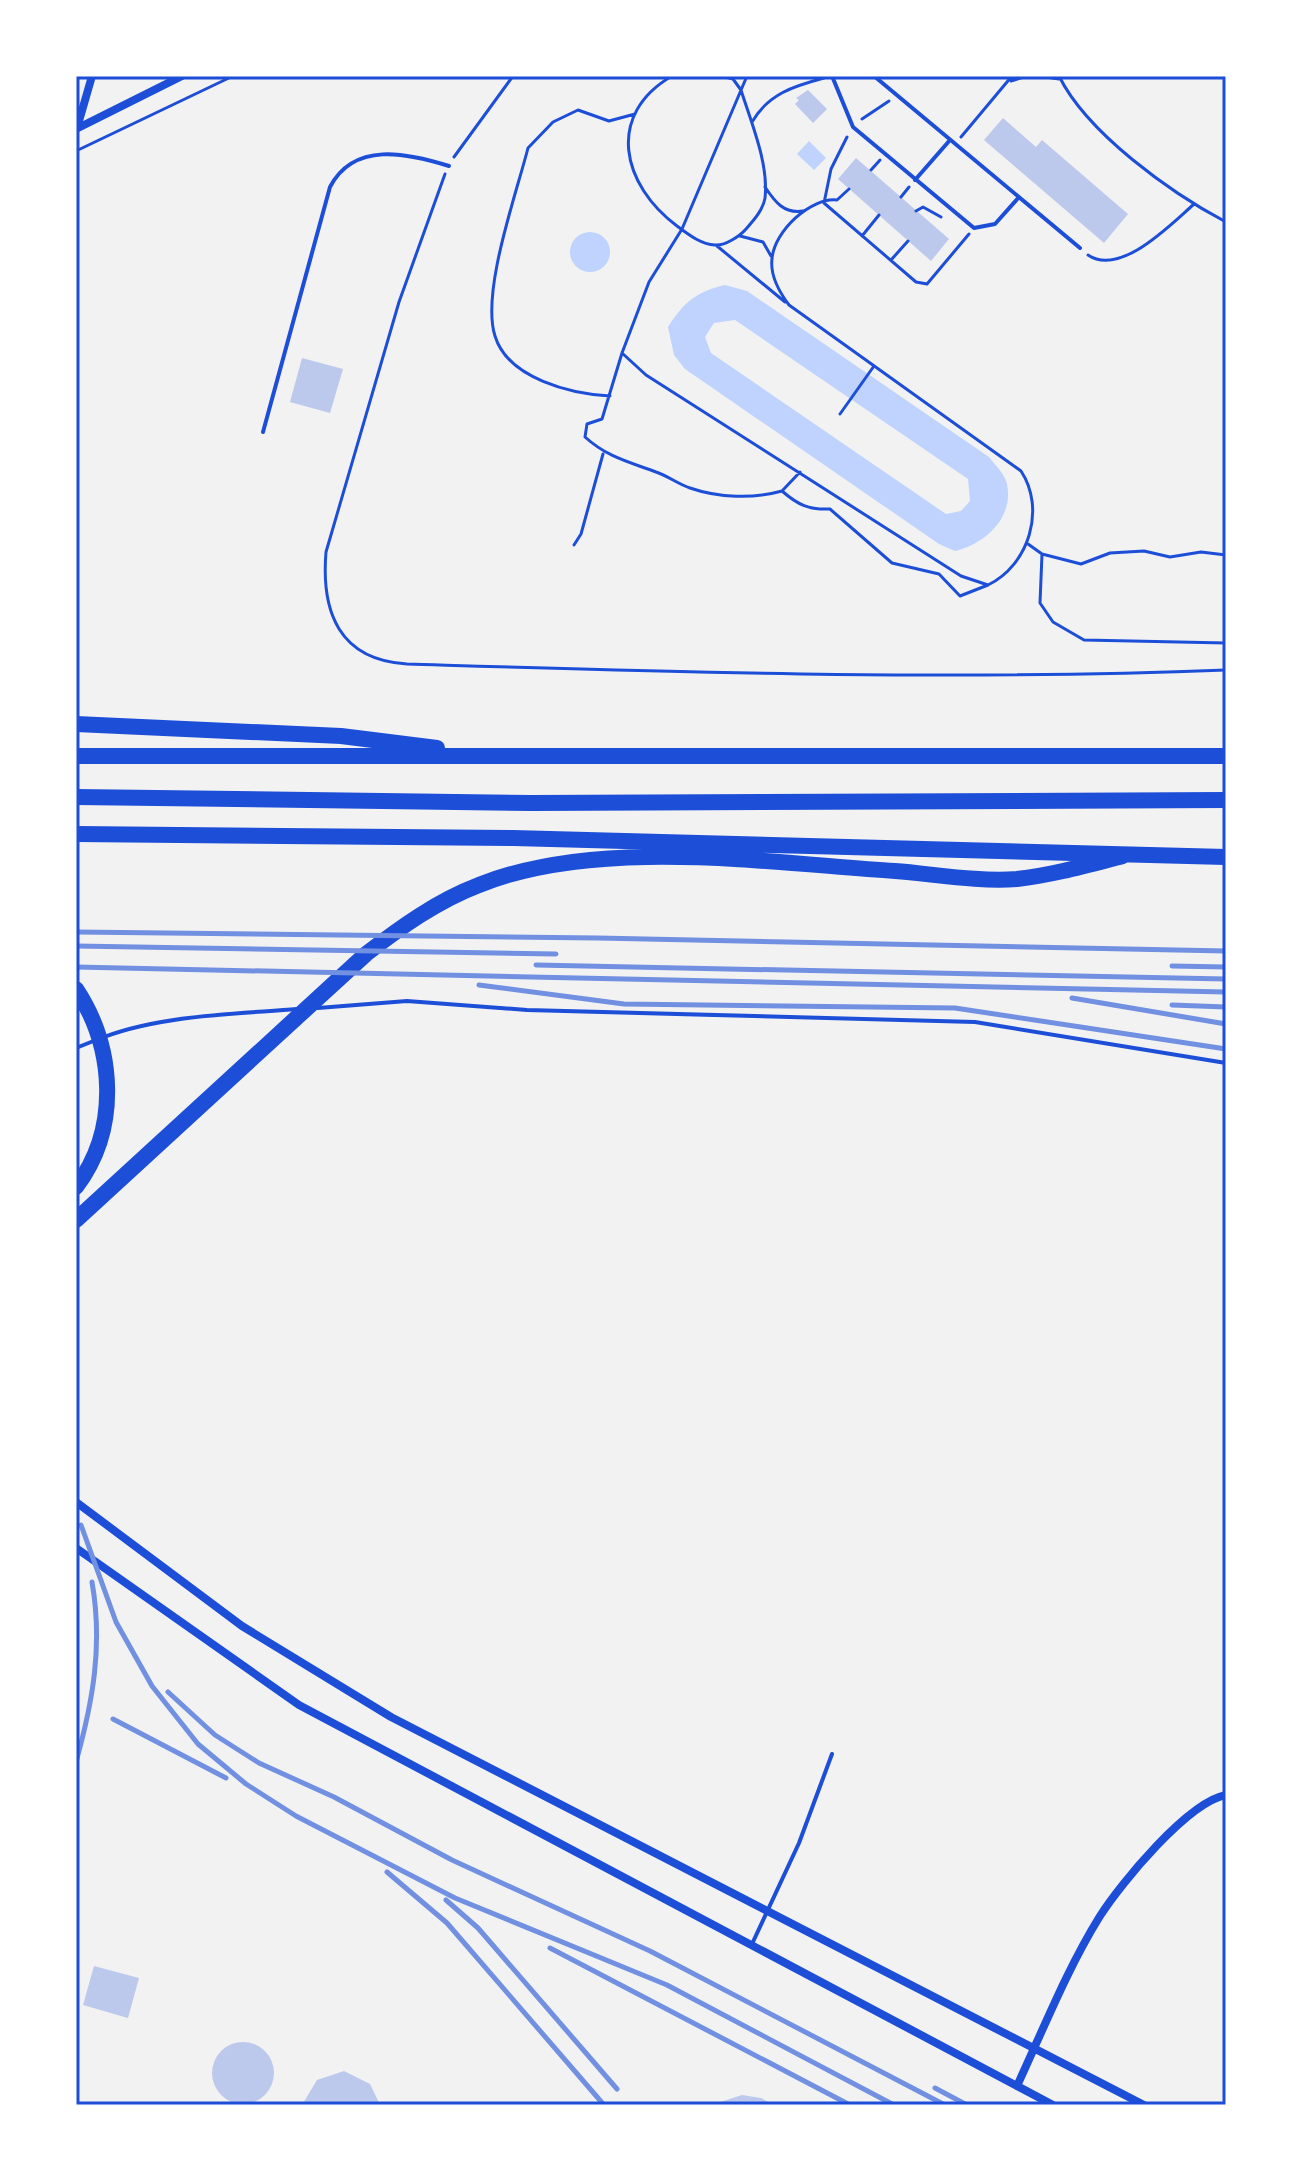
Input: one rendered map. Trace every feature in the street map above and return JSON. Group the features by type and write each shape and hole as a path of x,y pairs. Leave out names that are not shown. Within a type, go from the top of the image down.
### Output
{"highway":[{"path":"76,724 341,736 502,757"},
{"path":"76,756 1226,756"},
{"path":"76,797 531,803 1226,800"},
{"path":"76,834 513,838 1226,857"},
{"path":"76,1220 366,954 402,926 447,899 512,874 616,858 783,864 1013,879 1056,874 1123,856"},
{"path":"76,989 99,1032 107,1094 96,1150 76,1187"}],"street":[{"path":"76,128 92,76"},
{"path":"76,128 182,76"},
{"path":"76,1502 169,1575 242,1626 391,1717 1144,2105"},
{"path":"76,1548 155,1607 299,1705 1053,2105"},
{"path":"1017,2086 1101,1916 1161,1841 1189,1816 1226,1795"}],"lane":[{"path":"831,76 853,127 974,228 995,224 1019,197"},
{"path":"874,76 1080,248"},
{"path":"914,181 953,142"},
{"path":"263,432 330,187 338,172 358,157 371,155 413,155 449,166"},
{"path":"76,1048 126,1029 167,1023 407,1001 527,1010 975,1022 1226,1063"},
{"path":"751,1946 799,1843 832,1754"}],"path":[{"path":"76,151 233,76"},
{"path":"513,76 449,166 438,187 399,302 326,552 323,581 327,608 343,636 362,652 398,663 802,676 1066,676 1226,670"},
{"path":"672,76 650,92 629,127 630,163 646,195 698,241 717,246 789,305 1021,471 1033,497 1028,544 1000,580 960,596 939,574 892,563 830,509 813,510 796,503 782,491"},
{"path":"717,246 740,236 756,218 765,200 752,122 741,90 733,79 721,76"},
{"path":"747,76 682,229 649,282 622,353 602,419 587,424 585,437 603,454 667,476 690,488 752,496 782,491 800,472"},
{"path":"752,122 761,106 774,97 831,76"},
{"path":"953,142 1013,78 1027,76"},
{"path":"1039,76 1060,78 1086,115 1193,205 1226,222"},
{"path":"900,98 884,102 853,127 834,160 824,203 916,282 927,284 974,228"},
{"path":"610,396 562,389 512,361 495,339 491,315 493,288 528,148 539,133 578,110 609,121 635,114"},
{"path":"764,187 783,208 792,212 806,211"},
{"path":"772,258 780,239 806,211 824,199 837,200 849,189"},
{"path":"1080,248 1091,258 1104,261 1133,253 1193,205"},
{"path":"862,236 879,215"},
{"path":"740,236 763,242 772,258 780,293 789,305"},
{"path":"891,260 908,241"},
{"path":"622,353 646,375 961,576 988,585"},
{"path":"840,414 874,366"},
{"path":"574,545 581,534 603,454"},
{"path":"1028,544 1042,554 1081,564 1110,553 1144,551 1170,557 1201,552 1226,555"},
{"path":"1042,554 1040,603 1053,622 1084,640 1226,643"}],"water":[{"path":"809,141 826,158 814,170 797,154"},
{"path":"590,232 604,238 610,252 604,266 590,272 576,266 570,252 576,238"},
{"path":"725,285 747,291 989,457 1007,484 1006,508 995,528 966,548 955,551 939,544 685,369 674,355 668,327 692,299","holes":["735,320 968,479 970,501 961,511 946,514 711,353 705,337 714,323"]}],"building":[{"path":"808,90 827,109 813,123 795,104 799,100 796,98"},
{"path":"1003,118 1036,147 1042,140 1128,214 1104,243 984,140"},
{"path":"856,158 949,239 931,261 838,179"},
{"path":"302,358 343,369 330,413 290,402"},
{"path":"94,1966 139,1978 128,2018 83,2005"},
{"path":"243,2042 255,2044 265,2051 272,2061 272,2085 265,2095 255,2102 243,2104 231,2102 221,2095 214,2085 212,2073 214,2061 221,2051 231,2044"},
{"path":"344,2071 370,2084 380,2105 302,2105 317,2080"},
{"path":"742,2095 761,2098 774,2105 711,2105"}],"railway":[{"path":"76,932 598,938 1226,951"},
{"path":"76,946 556,954"},
{"path":"536,965 1226,979"},
{"path":"1172,966 1226,967"},
{"path":"76,967 1226,992"},
{"path":"479,985 624,1004 955,1008 1226,1049"},
{"path":"1072,998 1226,1024"},
{"path":"1172,1005 1226,1007"},
{"path":"81,1525 116,1622 152,1686 198,1744 246,1784 296,1816 455,1898 667,1985 894,2105"},
{"path":"76,1762 87,1717 96,1651 92,1582"},
{"path":"76,1604 76,1670"},
{"path":"168,1692 215,1735 259,1763 334,1797 452,1860 650,1951 945,2105"},
{"path":"113,1719 226,1778"},
{"path":"387,1872 447,1923 604,2105"},
{"path":"446,1900 478,1928 617,2089"},
{"path":"550,1948 850,2105"},
{"path":"935,2088 967,2105"}]}
